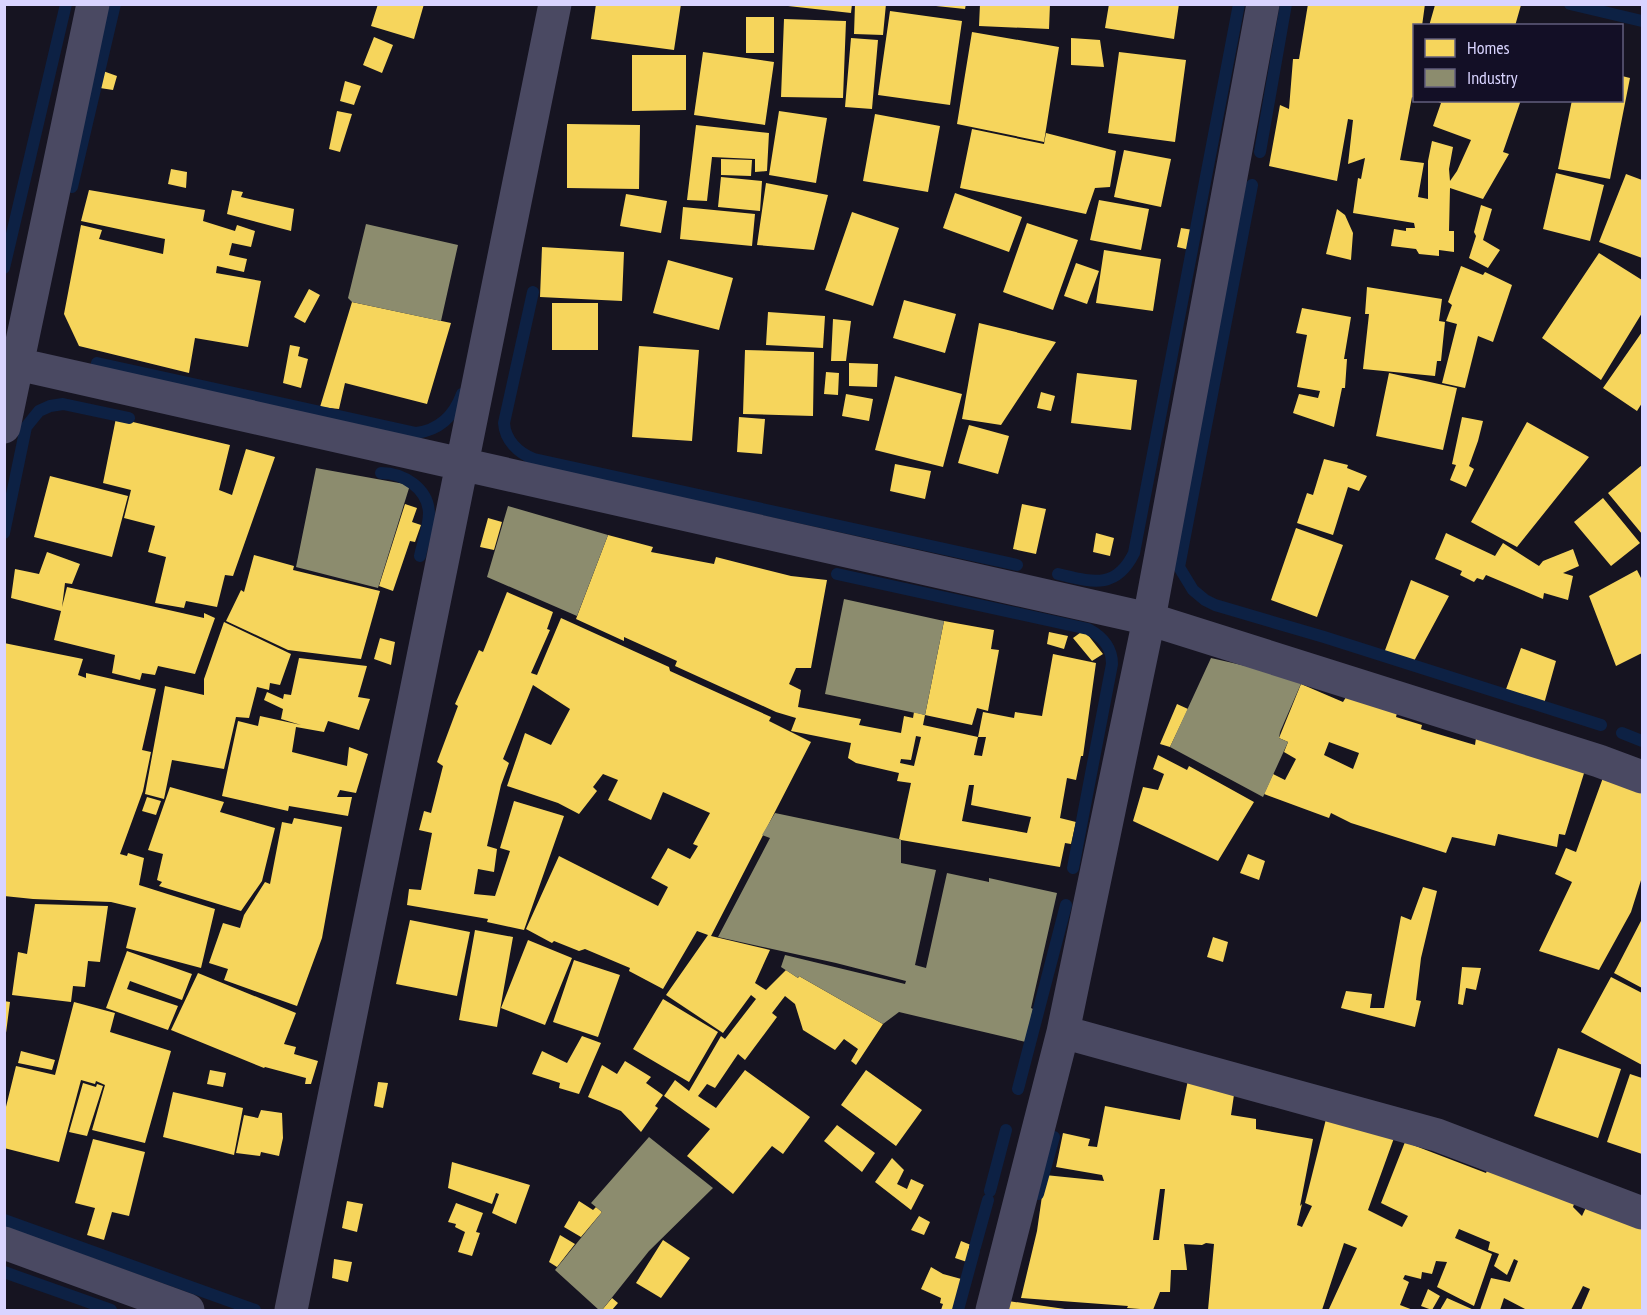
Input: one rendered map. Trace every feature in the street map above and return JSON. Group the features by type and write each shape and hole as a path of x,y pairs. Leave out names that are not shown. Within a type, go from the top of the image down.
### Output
{"street":[{"path":"4,427 11,362 93,4"},
{"path":"291,1311 555,4"},
{"path":"992,1311 1063,1032 1149,619 1263,4"},
{"path":"11,362 1149,619 1599,761 1642,777"},
{"path":"1063,1032 1437,1135 1642,1212"},
{"path":"4,1243 188,1311"}],"building: Homes":[{"path":"378,4 424,4 414,39 371,26"},
{"path":"596,4 681,4 674,50 591,39"},
{"path":"788,4 852,4 851,13 788,6"},
{"path":"855,4 886,4 883,35 854,34"},
{"path":"936,4 966,4 965,9 936,6"},
{"path":"980,4 1050,4 1049,29 979,26"},
{"path":"1109,4 1179,4 1174,39 1105,28"},
{"path":"1308,4 1425,4 1422,24 1413,24 1413,98 1400,160 1424,163 1418,197 1428,199 1428,161 1432,141 1453,147 1449,169 1450,181 1471,140 1433,126 1441,103 1438,102 1520,102 1503,152 1509,154 1483,199 1450,188 1449,231 1454,231 1454,252 1439,250 1439,256 1419,254 1416,249 1391,246 1394,229 1406,231 1406,228 1415,228 1414,223 1353,213 1358,178 1361,179 1365,158 1348,164 1353,120 1348,119 1337,181 1269,166 1280,105 1289,109 1293,59 1299,59"},
{"path":"1435,5 1521,5 1516,24 1430,24"},
{"path":"890,11 962,21 950,105 878,95"},
{"path":"746,17 774,17 774,53 746,53"},
{"path":"784,19 846,21 843,98 781,97"},
{"path":"972,32 1059,47 1044,142 957,124"},
{"path":"374,37 393,45 382,73 363,65"},
{"path":"851,38 878,40 872,109 845,107"},
{"path":"1071,38 1100,40 1104,67 1071,65"},
{"path":"703,52 774,62 765,125 694,115"},
{"path":"1119,52 1186,60 1175,142 1108,133"},
{"path":"632,55 686,55 686,110 632,111"},
{"path":"103,71 117,76 113,90 100,88"},
{"path":"1623,76 1630,78 1610,179 1558,169 1572,102 1623,102"},
{"path":"345,81 361,86 354,105 340,101"},
{"path":"337,111 352,114 340,152 329,149"},
{"path":"779,111 827,118 816,183 769,175"},
{"path":"875,114 940,126 928,192 863,181"},
{"path":"567,124 640,125 639,189 567,188"},
{"path":"696,125 769,133 767,171 755,172 755,159 712,157 707,201 687,200"},
{"path":"972,129 1044,144 1046,133 1116,151 1110,187 1095,188 1086,214 960,188"},
{"path":"1124,150 1171,159 1161,207 1114,197"},
{"path":"721,159 752,160 751,176 721,175"},
{"path":"171,169 187,172 186,188 168,184"},
{"path":"1556,173 1604,185 1590,241 1543,229"},
{"path":"1626,174 1642,180 1642,258 1599,242"},
{"path":"721,177 762,181 760,211 718,207"},
{"path":"766,183 828,195 814,250 757,245"},
{"path":"89,190 205,210 203,221 235,231 237,225 255,231 251,247 232,243 229,255 247,259 244,272 217,266 216,273 261,281 248,347 195,338 189,373 79,346 64,314 81,225 102,230 99,239 163,254 165,239 81,221"},
{"path":"232,190 243,192 241,197 294,209 291,231 227,214"},
{"path":"955,193 1022,217 1009,252 943,228"},
{"path":"626,194 667,201 661,233 620,226"},
{"path":"1099,200 1149,209 1141,250 1090,240"},
{"path":"1481,205 1492,209 1483,240 1500,250 1488,268 1469,258 1476,236 1474,232"},
{"path":"683,207 755,214 752,246 680,239"},
{"path":"1337,209 1345,215 1353,233 1351,260 1326,254"},
{"path":"852,212 899,228 873,306 825,290"},
{"path":"1027,223 1078,240 1053,310 1003,292"},
{"path":"1181,228 1193,230 1190,250 1177,247"},
{"path":"542,247 624,252 622,301 540,297"},
{"path":"1104,250 1161,259 1153,311 1096,303"},
{"path":"1599,253 1642,280 1642,313 1601,380 1542,338"},
{"path":"668,260 733,278 719,330 653,313"},
{"path":"1076,263 1099,271 1087,304 1064,296"},
{"path":"1461,266 1483,275 1485,272 1512,285 1493,342 1478,336 1465,388 1442,383 1457,324 1446,321 1452,305 1448,302"},
{"path":"1367,287 1442,299 1439,321 1445,322 1441,361 1437,361 1435,376 1363,369 1369,314 1365,314"},
{"path":"309,289 320,295 305,323 294,317"},
{"path":"904,300 956,314 945,353 893,338"},
{"path":"352,302 451,323 427,404 345,383 339,409 320,407"},
{"path":"552,303 598,303 598,350 552,350"},
{"path":"1302,308 1351,317 1344,359 1347,359 1345,388 1342,388 1334,427 1293,413 1299,394 1318,398 1320,391 1297,387 1307,335 1296,333"},
{"path":"768,312 825,316 823,348 766,345"},
{"path":"833,319 851,321 846,361 831,361"},
{"path":"979,323 1056,342 1001,425 962,419"},
{"path":"1642,332 1642,403 1637,411 1603,388"},
{"path":"290,345 300,347 298,356 308,359 301,388 283,383"},
{"path":"639,346 699,350 692,441 632,437"},
{"path":"745,350 814,352 813,416 743,414"},
{"path":"849,363 878,364 877,387 849,386"},
{"path":"826,372 839,373 838,395 824,394"},
{"path":"1077,373 1137,380 1131,430 1071,423"},
{"path":"1389,373 1457,388 1443,450 1376,436"},
{"path":"895,376 962,394 943,467 875,450"},
{"path":"1041,392 1055,396 1051,411 1037,408"},
{"path":"846,394 873,399 869,421 842,416"},
{"path":"739,417 765,419 762,454 737,452"},
{"path":"1462,417 1483,421 1469,466 1474,469 1466,487 1450,480 1456,465 1452,464"},
{"path":"116,418 230,445 219,490 232,495 246,449 275,457 233,576 225,575 217,607 186,601 184,608 155,603 166,557 148,552 155,526 124,518 131,490 103,483"},
{"path":"1527,422 1589,457 1517,547 1471,522"},
{"path":"969,425 1009,436 998,474 958,463"},
{"path":"1324,459 1348,465 1347,468 1367,476 1359,491 1348,487 1333,535 1297,523 1307,493 1313,495"},
{"path":"895,464 931,471 925,499 890,491"},
{"path":"1642,465 1642,534 1608,493"},
{"path":"50,476 128,496 112,557 34,537"},
{"path":"1603,498 1640,543 1611,566 1574,522"},
{"path":"405,504 417,508 412,522 421,525 415,542 410,541 393,591 379,586"},
{"path":"1022,504 1046,509 1036,554 1013,549"},
{"path":"488,518 502,522 494,550 480,547"},
{"path":"1296,528 1343,545 1317,617 1271,600"},
{"path":"1096,533 1114,538 1110,556 1093,552"},
{"path":"1446,533 1495,556 1503,543 1539,566 1543,561 1573,549 1579,566 1563,573 1573,576 1568,600 1544,593 1543,599 1486,575 1483,580 1477,578 1474,582 1460,575 1462,571 1435,559"},
{"path":"608,535 653,547 651,552 714,564 716,557 791,576 827,580 811,668 796,668 789,684 801,690 798,707 861,719 859,725 901,733 904,716 913,718 914,712 925,715 923,725 978,737 983,712 1014,718 1015,712 1042,716 1053,654 1096,663 1083,756 1081,756 1076,780 1067,778 1060,818 1076,822 1071,844 1065,843 1060,867 899,839 911,783 897,781 899,773 856,763 848,758 851,743 791,731 796,718 776,712 675,666 677,661 624,637 624,641 576,619","holes":["916,736 921,737 914,766 900,763 901,759 911,760","978,737 986,737 982,756 974,755","969,785 974,785 971,805 1031,817 1027,833 962,821"]},
{"path":"47,552 80,564 72,584 65,583 62,607 67,587 204,618 204,613 215,618 195,674 158,666 155,675 142,673 140,680 112,673 115,655 54,640 61,611 11,598 15,569 39,574"},
{"path":"254,555 294,566 293,570 380,591 361,659 288,650 226,621 241,590 244,592"},
{"path":"1637,570 1642,580 1642,653 1616,666 1589,596"},
{"path":"1411,580 1449,596 1413,663 1384,653"},
{"path":"507,592 553,612 547,629 550,630 531,673 537,675 561,618 771,717 769,721 811,742 711,936 770,950 755,983 766,990 786,970 883,1024 856,1065 851,1061 858,1049 844,1039 835,1050 803,1030 795,1004 785,996 772,1013 777,1017 745,1060 738,1054 715,1088 707,1084 698,1096 716,1108 745,1070 810,1117 783,1154 772,1146 733,1194 687,1156 710,1129 664,1096 675,1080 689,1091 721,1036 725,1039 756,999 751,995 723,1033 666,995 708,935 697,931 663,989 629,971 630,968 585,949 579,951 554,941 552,943 526,929 559,856 658,906 668,887 651,878 668,848 690,859 698,846 693,844 710,813 663,792 651,820 608,800 618,780 603,774 593,787 597,791 579,814 558,803 507,786 525,733 551,745 570,709 533,685 503,759 509,763 501,785 487,846 497,849 494,872 478,869 474,894 495,896 510,851 500,848 514,801 564,816 524,930 487,922 488,919 407,905 409,889 421,890 432,833 419,830 424,811 431,813 443,766 437,762 458,706 455,704 479,650 483,652"},
{"path":"944,621 994,630 991,649 999,650 988,711 977,708 972,725 925,715"},
{"path":"224,622 291,654 280,685 270,683 269,690 257,687 249,718 236,717 224,769 172,760 164,799 145,794 165,686 204,695 204,679"},
{"path":"1084,630 1103,654 1092,661 1073,638"},
{"path":"1049,632 1068,636 1064,649 1047,644"},
{"path":"380,638 395,642 391,665 374,659"},
{"path":"4,643 83,659 78,675 86,678 86,673 156,689 142,750 151,752 143,791 120,854 127,856 128,853 144,858 139,885 215,909 201,968 126,948 136,908 111,902 4,896"},
{"path":"1521,648 1556,661 1544,704 1505,692"},
{"path":"299,658 367,666 358,697 370,699 359,730 328,721 324,732 296,727 292,752 347,766 349,747 368,754 356,793 340,790 337,797 352,797 348,816 289,806 288,811 222,796 238,721 258,726 260,716 301,725 281,719 283,709 264,700 267,692 283,699 284,694 291,695"},
{"path":"1301,684 1343,702 1348,694 1398,709 1396,717 1422,725 1421,729 1475,745 1476,738 1585,770 1565,835 1559,834 1557,847 1498,834 1495,846 1452,837 1446,853 1351,823 1331,813 1329,818 1264,794 1273,774 1285,780 1296,759 1284,752 1288,742 1279,738","holes":["1329,742 1359,753 1353,769 1324,755"]},
{"path":"1177,704 1188,709 1170,747 1160,744"},
{"path":"1158,755 1187,770 1189,766 1254,802 1218,861 1133,821 1143,787 1158,790 1164,774 1153,769"},
{"path":"1604,775 1642,789 1642,877 1631,912 1599,970 1539,951 1572,882 1555,874 1566,848 1576,852"},
{"path":"170,787 224,802 220,812 275,828 262,881 241,911 159,886 162,882 157,880 163,854 148,850"},
{"path":"147,797 161,801 156,815 142,811"},
{"path":"294,818 342,827 322,938 297,1006 224,980 228,969 209,963 223,923 240,928 244,915 265,882 270,884 282,822 292,824"},
{"path":"1248,854 1265,861 1259,880 1240,873"},
{"path":"1423,887 1437,891 1421,958 1416,1000 1421,1001 1415,1027 1341,1008 1346,991 1372,994 1370,1008 1384,1008 1401,916 1411,920"},
{"path":"35,904 108,906 100,962 88,961 85,987 73,986 71,1002 12,995 18,952 27,954"},
{"path":"1642,919 1642,988 1614,973"},
{"path":"410,920 470,932 457,996 396,984"},
{"path":"475,930 513,937 497,1027 459,1020"},
{"path":"1213,937 1228,942 1223,962 1207,957"},
{"path":"528,940 572,958 545,1025 501,1008"},
{"path":"127,951 192,974 182,1000 130,981 127,989 178,1006 168,1030 106,1008"},
{"path":"574,960 620,975 598,1037 553,1022"},
{"path":"1462,967 1481,968 1476,990 1466,988 1463,1005 1458,1004"},
{"path":"198,973 296,1013 284,1044 296,1047 294,1054 318,1061 311,1084 305,1084 306,1078 264,1068 171,1030"},
{"path":"1611,977 1642,993 1642,1065 1581,1032"},
{"path":"663,999 718,1032 689,1082 633,1049"},
{"path":"4,1001 10,1002 6,1033 4,1033"},
{"path":"74,1002 115,1013 110,1032 171,1051 145,1143 92,1130 105,1085 96,1081 95,1084 81,1080 59,1162 4,1148 4,1115 16,1066 55,1075"},
{"path":"582,1036 601,1043 579,1094 559,1088 560,1083 532,1074 542,1051 567,1063"},
{"path":"1558,1048 1621,1069 1598,1138 1534,1116"},
{"path":"21,1051 55,1060 52,1070 18,1063"},
{"path":"625,1061 651,1077 646,1083 663,1095 655,1106 658,1108 641,1132 621,1111 588,1097 602,1065 617,1074"},
{"path":"210,1070 226,1073 223,1087 207,1084"},
{"path":"866,1070 922,1110 896,1146 841,1105"},
{"path":"1630,1074 1642,1078 1642,1154 1607,1142"},
{"path":"1188,1080 1235,1088 1231,1115 1256,1119 1256,1129 1313,1139 1297,1225 1302,1227 1312,1206 1305,1203 1327,1115 1394,1138 1368,1210 1402,1227 1408,1216 1381,1203 1405,1142 1486,1173 1490,1164 1575,1201 1573,1207 1582,1216 1589,1201 1642,1224 1642,1310 1581,1310 1590,1289 1583,1286 1571,1310 1527,1310 1504,1298 1500,1310 1480,1310 1491,1278 1510,1282 1518,1261 1514,1259 1507,1275 1494,1266 1499,1254 1488,1250 1490,1242 1459,1229 1455,1238 1492,1254 1474,1306 1437,1287 1447,1262 1436,1261 1432,1274 1422,1272 1421,1279 1405,1275 1403,1279 1409,1282 1400,1305 1413,1310 1329,1309 1357,1248 1344,1243 1322,1310 1208,1310 1214,1244 1206,1243 1202,1245 1184,1244 1187,1270 1171,1270 1170,1292 1160,1292 1153,1310 1021,1298 1037,1231 1045,1175 1104,1181 1102,1175 1056,1167 1063,1133 1090,1139 1088,1146 1097,1147 1105,1106 1180,1120","holes":["1160,1189 1165,1189 1159,1240 1153,1240"]},
{"path":"378,1082 388,1083 383,1108 374,1106"},
{"path":"83,1083 96,1087 97,1084 103,1086 87,1136 69,1132"},
{"path":"173,1092 243,1108 234,1155 163,1137"},
{"path":"261,1110 282,1113 283,1138 279,1156 261,1152 260,1156 236,1153 244,1115 258,1118"},
{"path":"837,1125 875,1153 862,1172 824,1141"},
{"path":"93,1139 145,1152 129,1216 112,1212 104,1240 87,1235 95,1208 75,1203"},
{"path":"892,1158 904,1170 897,1184 907,1189 911,1179 924,1185 911,1210 875,1182"},
{"path":"452,1162 530,1185 516,1224 492,1213 499,1194 496,1193 492,1204 448,1188"},
{"path":"347,1201 363,1204 357,1232 342,1228"},
{"path":"579,1201 593,1210 596,1207 602,1212 581,1237 564,1227"},
{"path":"456,1203 483,1213 476,1232 480,1233 472,1256 458,1252 465,1232 455,1227 456,1224 448,1222"},
{"path":"919,1216 930,1222 924,1235 911,1230"},
{"path":"560,1235 575,1244 557,1267 549,1262"},
{"path":"663,1240 690,1258 661,1298 636,1283"},
{"path":"961,1241 976,1247 970,1263 955,1258"},
{"path":"334,1259 352,1262 348,1282 332,1278"},
{"path":"931,1267 943,1274 965,1280 955,1310 941,1310 943,1304 940,1303 941,1298 921,1289"},
{"path":"1428,1289 1440,1296 1432,1310 1421,1306"},
{"path":"612,1298 618,1303 612,1310 602,1310"},
{"path":"1447,1298 1474,1310 1440,1310"},
{"path":"1008,1301 1065,1309 1065,1310 1007,1310"}],"building: Industry":[{"path":"366,224 458,245 441,321 352,302 348,298"},
{"path":"316,468 410,485 378,588 296,567"},
{"path":"508,506 608,535 577,616 487,577"},
{"path":"844,599 944,621 925,715 825,694"},
{"path":"1211,658 1303,679 1280,732 1279,738 1288,742 1263,797 1170,747"},
{"path":"775,813 899,839 901,840 901,863 936,870 915,965 926,968 947,873 989,882 989,878 1057,893 1031,1008 1033,1009 1026,1042 899,1012 883,1024 781,967 785,955 905,984 906,981 718,937 770,838 762,835"},
{"path":"649,1137 713,1188 649,1251 602,1310 599,1310 555,1270 602,1212 591,1203"}],"waterway":[{"path":"4,268 66,4"},
{"path":"72,187 115,4"},
{"path":"1058,574 1092,581 1111,578 1127,565 1134,553 1239,4"},
{"path":"1260,152 1286,4"},
{"path":"1570,4 1642,21"},
{"path":"1252,185 1179,567 1193,590 1215,605 1324,637 1601,725"},
{"path":"533,292 504,423 510,440 528,456 1017,565"},
{"path":"97,363 416,433 432,429 445,421 455,409 462,394"},
{"path":"4,533 26,427 39,411 63,404 129,418"},
{"path":"381,473 406,479 419,489 428,504 429,518 420,556"},
{"path":"837,574 1088,629 1106,643 1112,664 1073,868"},
{"path":"1622,733 1642,741"},
{"path":"1018,1089 1066,905"},
{"path":"990,1191 1006,1130"},
{"path":"1038,1194 1054,1137"},
{"path":"975,1247 988,1200"},
{"path":"4,1220 255,1310"},
{"path":"958,1310 974,1251"},
{"path":"4,1272 111,1310"}]}
